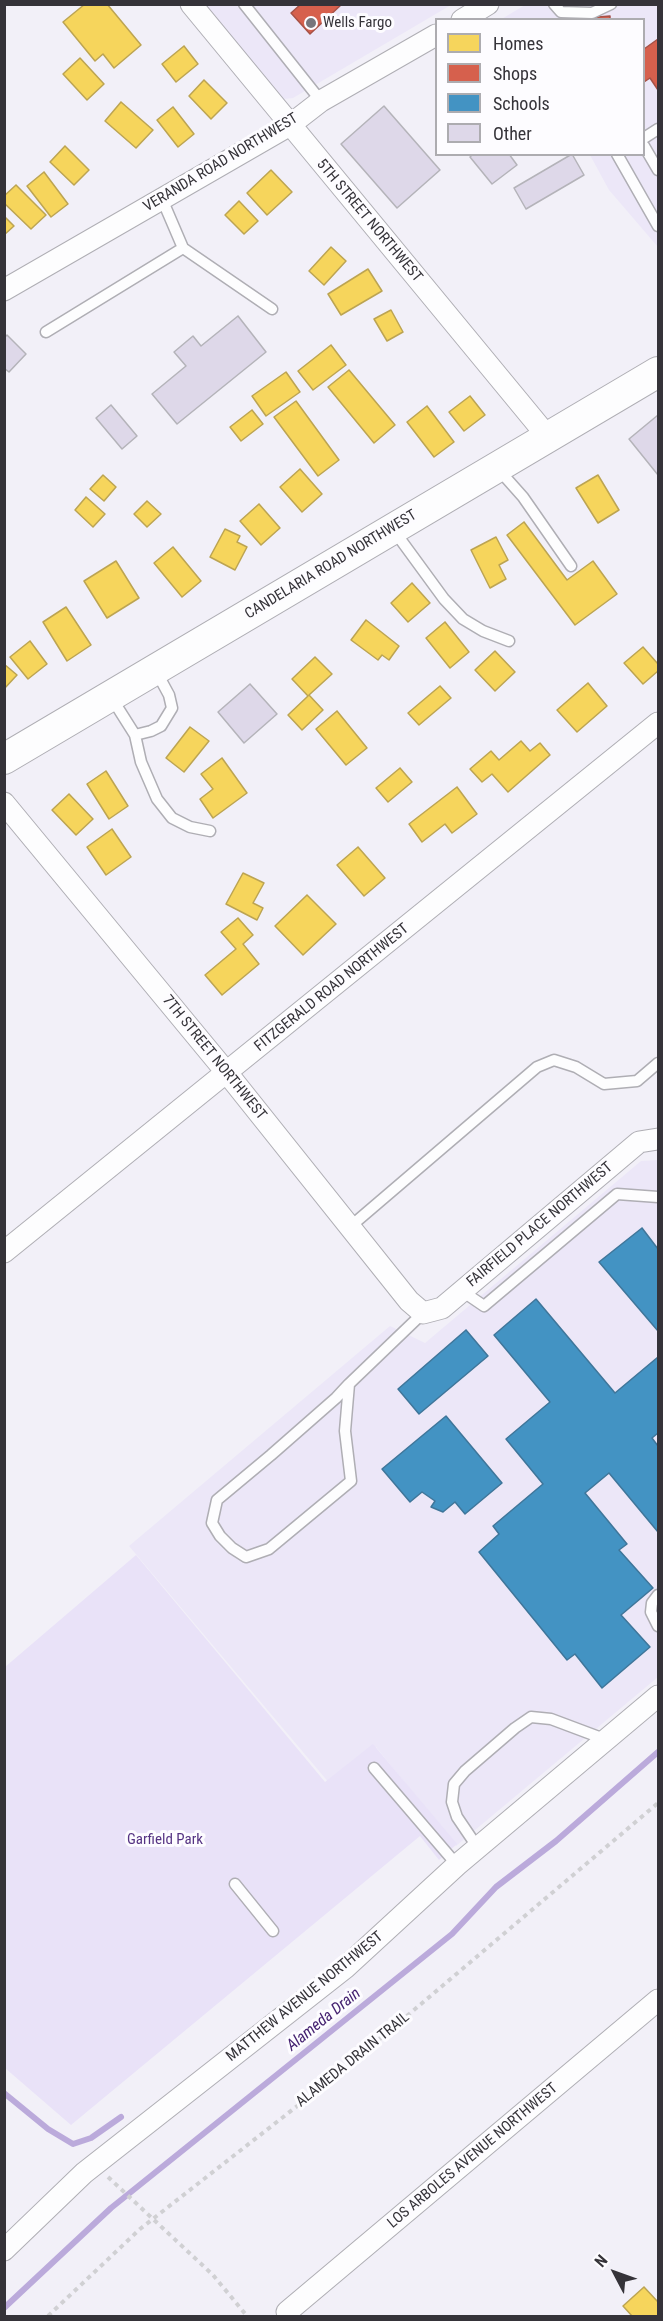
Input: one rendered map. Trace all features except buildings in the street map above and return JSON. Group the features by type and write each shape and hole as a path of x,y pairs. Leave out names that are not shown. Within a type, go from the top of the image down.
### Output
{"main road":[{"name":"CANDELARIA ROAD NORTHWEST","path":"4,759 548,437 656,377"}],"street":[{"name":"5TH STREET NORTHWEST","path":"191,4 548,437"},
{"path":"465,18 488,4"},
{"name":"VERANDA ROAD NORTHWEST","path":"4,290 290,125 321,101 435,35"},
{"name":"FITZGERALD ROAD NORTHWEST","path":"4,1252 658,723"},
{"name":"7TH STREET NORTHWEST","path":"4,803 227,1073 351,1226 409,1302 423,1313"},
{"name":"FAIRFIELD PLACE NORTHWEST","path":"423,1313 442,1308 639,1142 658,1139"},
{"name":"MATTHEW AVENUE NORTHWEST","path":"4,2250 84,2173 345,1968 457,1865 658,1696"},
{"name":"LOS ARBOLES AVENUE NORTHWEST","path":"287,2312 658,2000"}],"lane":[{"path":"244,4 321,101"},
{"path":"554,4 561,12 592,14 611,4"},
{"path":"645,137 658,129"},
{"path":"645,148 658,170"},
{"path":"618,156 658,226"},
{"path":"162,199 183,248 272,309"},
{"path":"46,332 183,248"},
{"path":"496,468 523,497 571,566"},
{"path":"393,529 444,599 463,619 483,631 509,641"},
{"path":"135,735 151,732 161,726 172,708 169,695 155,670"},
{"path":"111,696 135,735 141,762 157,799 172,818 190,827 210,831"},
{"path":"351,1226 537,1067 554,1060 576,1067 604,1084 637,1081 658,1063"},
{"path":"462,1291 484,1306 617,1194 658,1197"},
{"path":"350,1384 345,1431 351,1481 268,1550 246,1557 232,1548 220,1536 212,1523 217,1500 350,1384 423,1313"},
{"path":"658,1595 652,1603 651,1612 658,1626"},
{"path":"478,1848 457,1817 452,1802 454,1784 465,1771 515,1728 531,1717 551,1719 607,1740"},
{"path":"374,1768 457,1865"},
{"path":"235,1884 273,1932"}],"path":[{"name":"ALAMEDA DRAIN TRAIL","path":"48,2316 106,2259 153,2219 342,2071 658,1803"},
{"path":"120,2189 213,2275 247,2316"}],"shaded area":[{"path":"203,5 451,5 293,98 284,99 276,95"},
{"path":"525,5 658,5 658,247 609,190 591,156 645,156 645,18 503,18"},
{"path":"658,1160 658,1677 456,1846 376,1747 330,1784 129,1546 390,1326 425,1343 641,1161"}],"green space":[{"name":"Garfield Park","path":"136,1555 325,1782 373,1744 457,1844 439,1860 420,1836 71,2125 5,2068 5,1667"}],"waterway":[{"name":"Alameda Drain","path":"4,2308 111,2208 452,1934 496,1887 556,1841 658,1752"},
{"path":"4,2093 48,2129 73,2144 91,2138 121,2117"}],"place":[{"name":"Wells Fargo","path":"311,23"}]}
